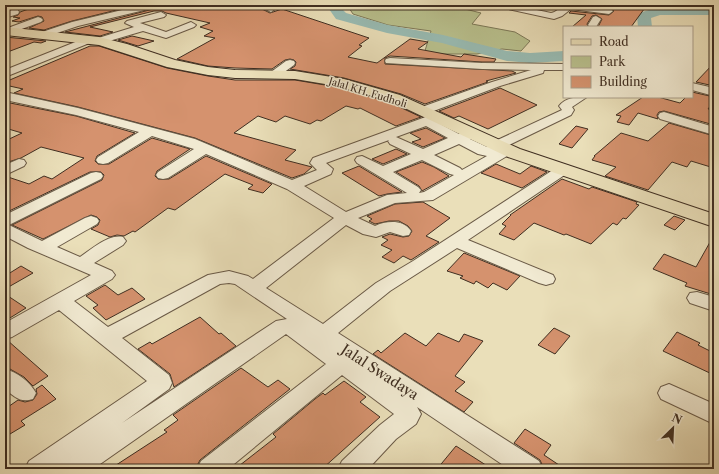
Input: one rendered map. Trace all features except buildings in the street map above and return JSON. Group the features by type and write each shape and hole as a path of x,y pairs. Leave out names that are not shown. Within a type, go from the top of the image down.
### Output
{"main road":[{"name":"Jalal KH. Fudholi","path":"6,32 93,41 122,47 164,62 193,68 234,74 275,74 313,77 339,82 395,98 434,116 465,136 713,218"}],"street":[{"path":"131,5 169,17 191,26 166,35 130,23 169,17"},
{"path":"42,35 75,24 154,5"},
{"path":"262,5 271,9"},
{"path":"505,5 550,16 563,12 568,6 611,8"},
{"path":"563,12 594,22 603,18 611,8"},
{"path":"5,16 15,12"},
{"path":"6,32 38,20"},
{"path":"5,74 93,41 142,28"},
{"path":"390,61 482,66 559,67"},
{"path":"275,74 290,63"},
{"path":"292,186 326,171 326,169 317,163 318,161 434,116 496,84 559,67"},
{"path":"693,86 714,92"},
{"path":"5,96 78,112 190,142 292,186 345,218 373,232 389,226 403,231"},
{"path":"254,288 345,218 393,198 427,197 500,147 567,112 568,110 565,106 578,98"},
{"path":"664,116 714,131"},
{"path":"103,160 150,131"},
{"path":"382,172 465,136"},
{"path":"395,141 455,172"},
{"path":"163,175 205,148"},
{"path":"362,160 413,190"},
{"path":"5,171 19,163"},
{"path":"323,334 383,287 419,266 564,169"},
{"path":"5,221 96,176"},
{"path":"43,248 91,221"},
{"path":"5,229 43,248 106,275 5,332"},
{"path":"81,264 117,240"},
{"path":"456,241 546,279"},
{"name":"Jalal Swadaya","path":"107,337 215,279 230,276 241,280 254,288 530,469"},
{"path":"38,469 161,381 61,301"},
{"path":"72,469 283,326 291,328 342,363 409,414 408,417 388,432 351,469"},
{"path":"210,469 342,363"},
{"path":"5,377 26,393"},
{"path":"668,394 714,416"}],"green space":[{"path":"347,5 449,5 481,13 472,24 515,32 530,41 521,51 502,49 477,54 424,54 431,31 388,25 353,14"}],"waterway":[{"path":"337,5 335,9 341,16 387,29 443,39 507,56 530,58 563,56"},
{"path":"645,26 644,16 659,11 714,11"}]}
